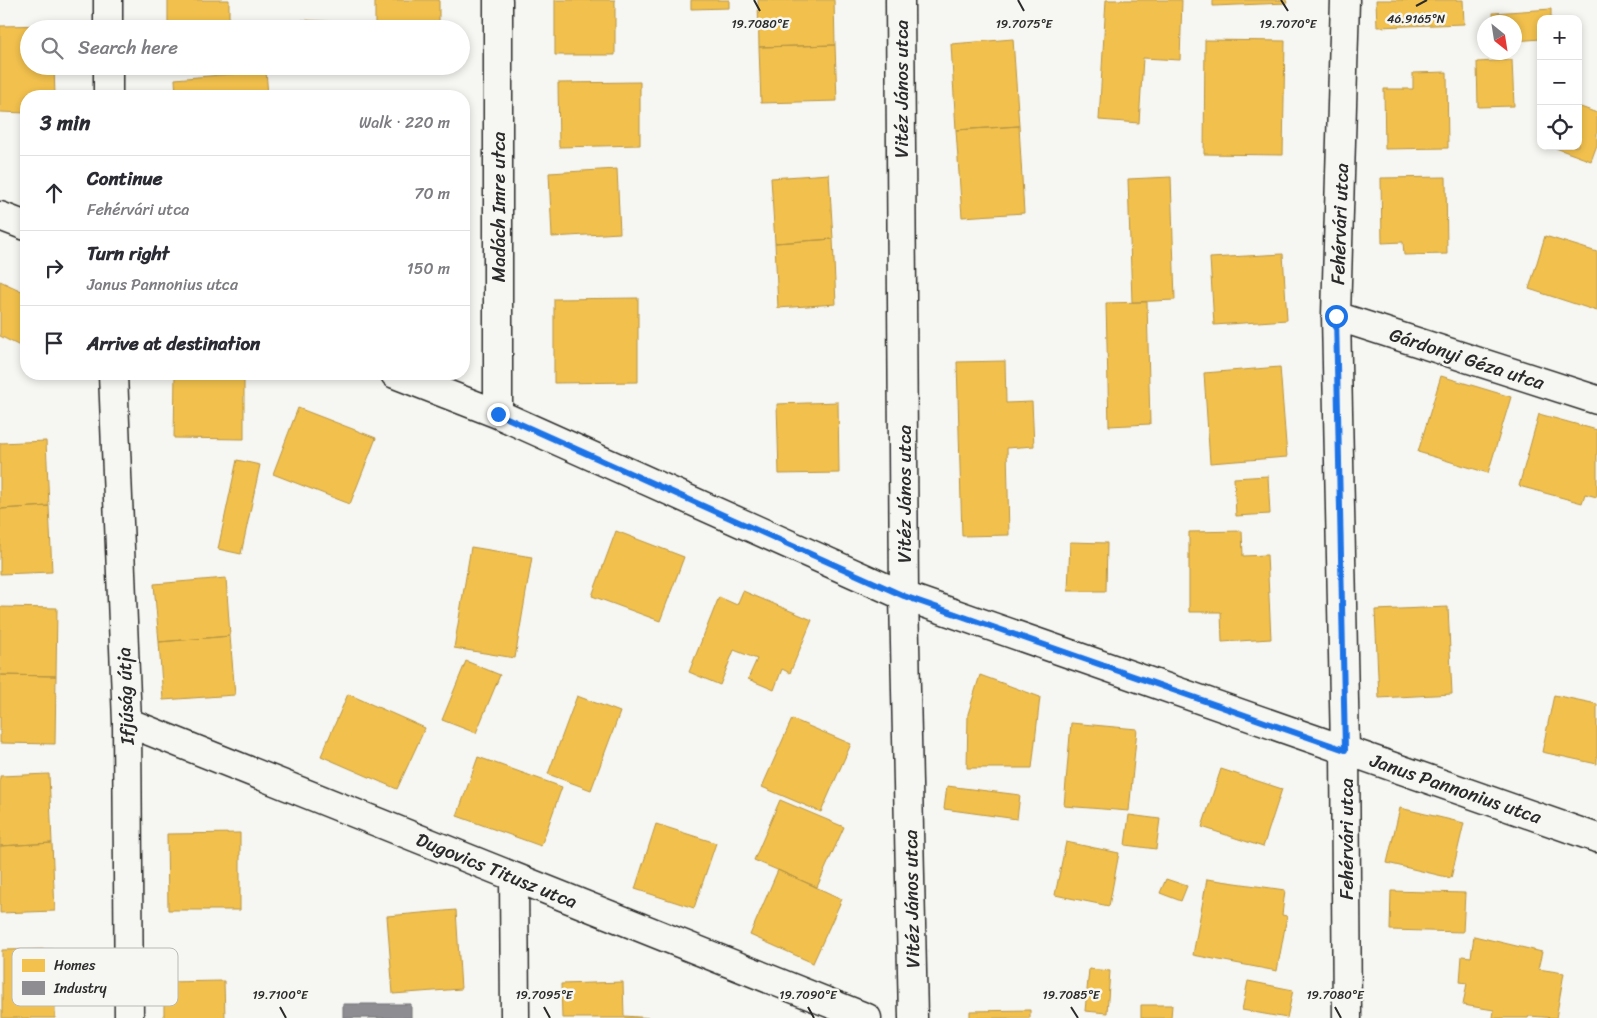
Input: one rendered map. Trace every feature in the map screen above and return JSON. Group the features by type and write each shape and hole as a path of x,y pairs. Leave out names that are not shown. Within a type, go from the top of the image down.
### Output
{"street":[{"path":"108,0 108,20"},
{"name":"Madách Imre utca","path":"498,0 498,414"},
{"name":"Vitéz János utca","path":"900,0 904,596 913,1018"},
{"name":"Fehérvári utca","path":"1345,0 1336,316 1345,750 1347,1018"},
{"path":"108,75 108,90"},
{"path":"0,216 20,224"},
{"name":"Gárdonyi Géza utca","path":"1336,316 1597,400"},
{"name":"Ifjúság útja","path":"113,380 127,722 129,948"},
{"name":"Janus Pannonius utca","path":"410,380 498,414 904,596 1597,838"},
{"name":"Dugovics Titusz utca","path":"127,722 867,1018"},
{"path":"514,878 515,1018"}],"building: Homes":[{"path":"168,0 229,0 229,20 168,20"},
{"path":"375,0 439,0 439,20 375,20"},
{"path":"555,0 615,0 615,55 555,55"},
{"path":"691,0 729,0 729,8 691,9"},
{"path":"758,0 834,0 835,45 759,47"},
{"path":"1106,0 1182,0 1180,60 1143,58 1139,123 1099,120"},
{"path":"1213,0 1286,0 1287,3 1213,6"},
{"path":"1376,0 1463,0 1464,24 1377,27"},
{"path":"1551,9 1551,15 1537,15 1537,39 1522,40 1522,15 1493,15 1493,13"},
{"path":"0,26 20,26 20,75 54,75 55,90 20,90 20,113 0,112"},
{"path":"1013,39 1019,126 956,130 951,44"},
{"path":"1205,40 1285,41 1283,155 1204,154"},
{"path":"835,45 837,101 761,103 759,47"},
{"path":"1512,60 1514,106 1478,107 1477,62"},
{"path":"1447,72 1448,148 1385,149 1384,89 1413,89 1413,73"},
{"path":"220,75 266,75 268,90 176,90 175,79"},
{"path":"640,82 640,145 559,147 558,83"},
{"path":"1582,107 1597,113 1597,145 1591,161 1561,150 1582,150"},
{"path":"1019,126 1024,213 962,217 956,130"},
{"path":"617,169 620,233 552,237 549,173"},
{"path":"829,174 833,239 775,243 771,178"},
{"path":"1171,177 1175,300 1132,302 1128,179"},
{"path":"1446,177 1447,254 1404,255 1403,242 1382,243 1381,178"},
{"path":"1545,236 1597,252 1597,311 1529,289"},
{"path":"833,239 836,304 778,308 775,243"},
{"path":"1283,254 1287,320 1214,325 1210,258"},
{"path":"0,281 20,290 20,346 0,336"},
{"path":"638,298 638,382 554,383 554,299"},
{"path":"1147,302 1150,424 1109,426 1106,303"},
{"path":"1005,361 1006,403 1032,402 1034,446 1007,448 1009,535 962,536 957,362"},
{"path":"1280,367 1287,457 1210,463 1204,373"},
{"path":"1441,376 1511,397 1488,473 1418,452"},
{"path":"175,380 244,380 244,439 174,438"},
{"path":"838,402 839,473 779,474 777,404"},
{"path":"298,408 376,438 350,504 273,474"},
{"path":"1539,414 1597,430 1597,497 1585,494 1582,503 1519,486"},
{"path":"46,441 49,506 0,509 0,443"},
{"path":"237,460 260,465 241,554 218,549"},
{"path":"1268,476 1270,514 1236,516 1234,478"},
{"path":"49,506 52,572 0,574 0,509"},
{"path":"616,531 684,557 660,621 592,596"},
{"path":"1242,531 1243,556 1267,555 1271,639 1222,642 1221,612 1189,612 1189,532"},
{"path":"1070,542 1107,543 1106,591 1068,591"},
{"path":"471,547 532,557 515,658 454,648"},
{"path":"226,578 230,636 159,642 154,584"},
{"path":"743,591 812,620 790,673 782,669 774,690 748,679 757,659 734,650 720,685 689,672 719,597 737,605"},
{"path":"0,607 57,608 56,676 0,675"},
{"path":"1448,607 1452,694 1379,698 1375,610"},
{"path":"230,636 235,695 163,700 159,642"},
{"path":"466,661 500,675 476,733 442,720"},
{"path":"0,675 56,676 55,744 0,743"},
{"path":"980,675 1040,697 1032,768 967,768 968,714"},
{"path":"348,694 425,728 397,789 321,756"},
{"path":"1554,695 1597,704 1597,764 1542,752"},
{"path":"577,696 620,712 591,790 548,774"},
{"path":"792,719 851,744 821,812 762,787"},
{"path":"1071,723 1137,729 1129,811 1064,806"},
{"path":"478,757 562,787 541,846 457,816"},
{"path":"1221,769 1282,789 1263,847 1202,827"},
{"path":"49,774 52,843 0,846 0,776"},
{"path":"947,786 1020,795 1017,819 944,809"},
{"path":"780,800 844,827 817,887 754,860"},
{"path":"1400,808 1464,823 1451,878 1387,863"},
{"path":"1129,815 1160,819 1156,849 1125,845"},
{"path":"656,824 716,843 694,908 635,889"},
{"path":"240,833 240,910 168,910 167,834"},
{"path":"1066,842 1119,853 1109,906 1055,895"},
{"path":"52,843 55,911 0,913 0,846"},
{"path":"778,870 842,899 813,963 750,935"},
{"path":"1166,879 1187,886 1181,901 1160,893"},
{"path":"1207,879 1285,890 1282,915 1287,916 1277,971 1193,955"},
{"path":"1391,891 1465,893 1463,932 1390,930"},
{"path":"456,910 461,989 393,994 387,916"},
{"path":"1474,936 1542,952 1538,969 1564,973 1556,1018 1529,1016 1528,1018 1493,1018 1494,1010 1463,1005 1467,983 1460,982 1462,956 1471,957"},
{"path":"2,950 12,950 12,1006 55,1006 55,1018 2,1018"},
{"path":"1089,969 1110,971 1107,1013 1085,1011"},
{"path":"224,981 225,1018 164,1018 164,1006 178,1006 178,982"},
{"path":"1248,981 1293,990 1287,1018 1242,1010"},
{"path":"623,982 624,1016 653,1018 562,1018 561,984"},
{"path":"1141,1005 1172,1005 1171,1018 1141,1018"},
{"path":"1030,1010 1030,1018 970,1018 970,1011"}],"building: Industry":[{"path":"343,1004 411,1004 411,1018 343,1018"}],"route":[{"path":"498,414 904,596 1345,750 1336,316"}]}
